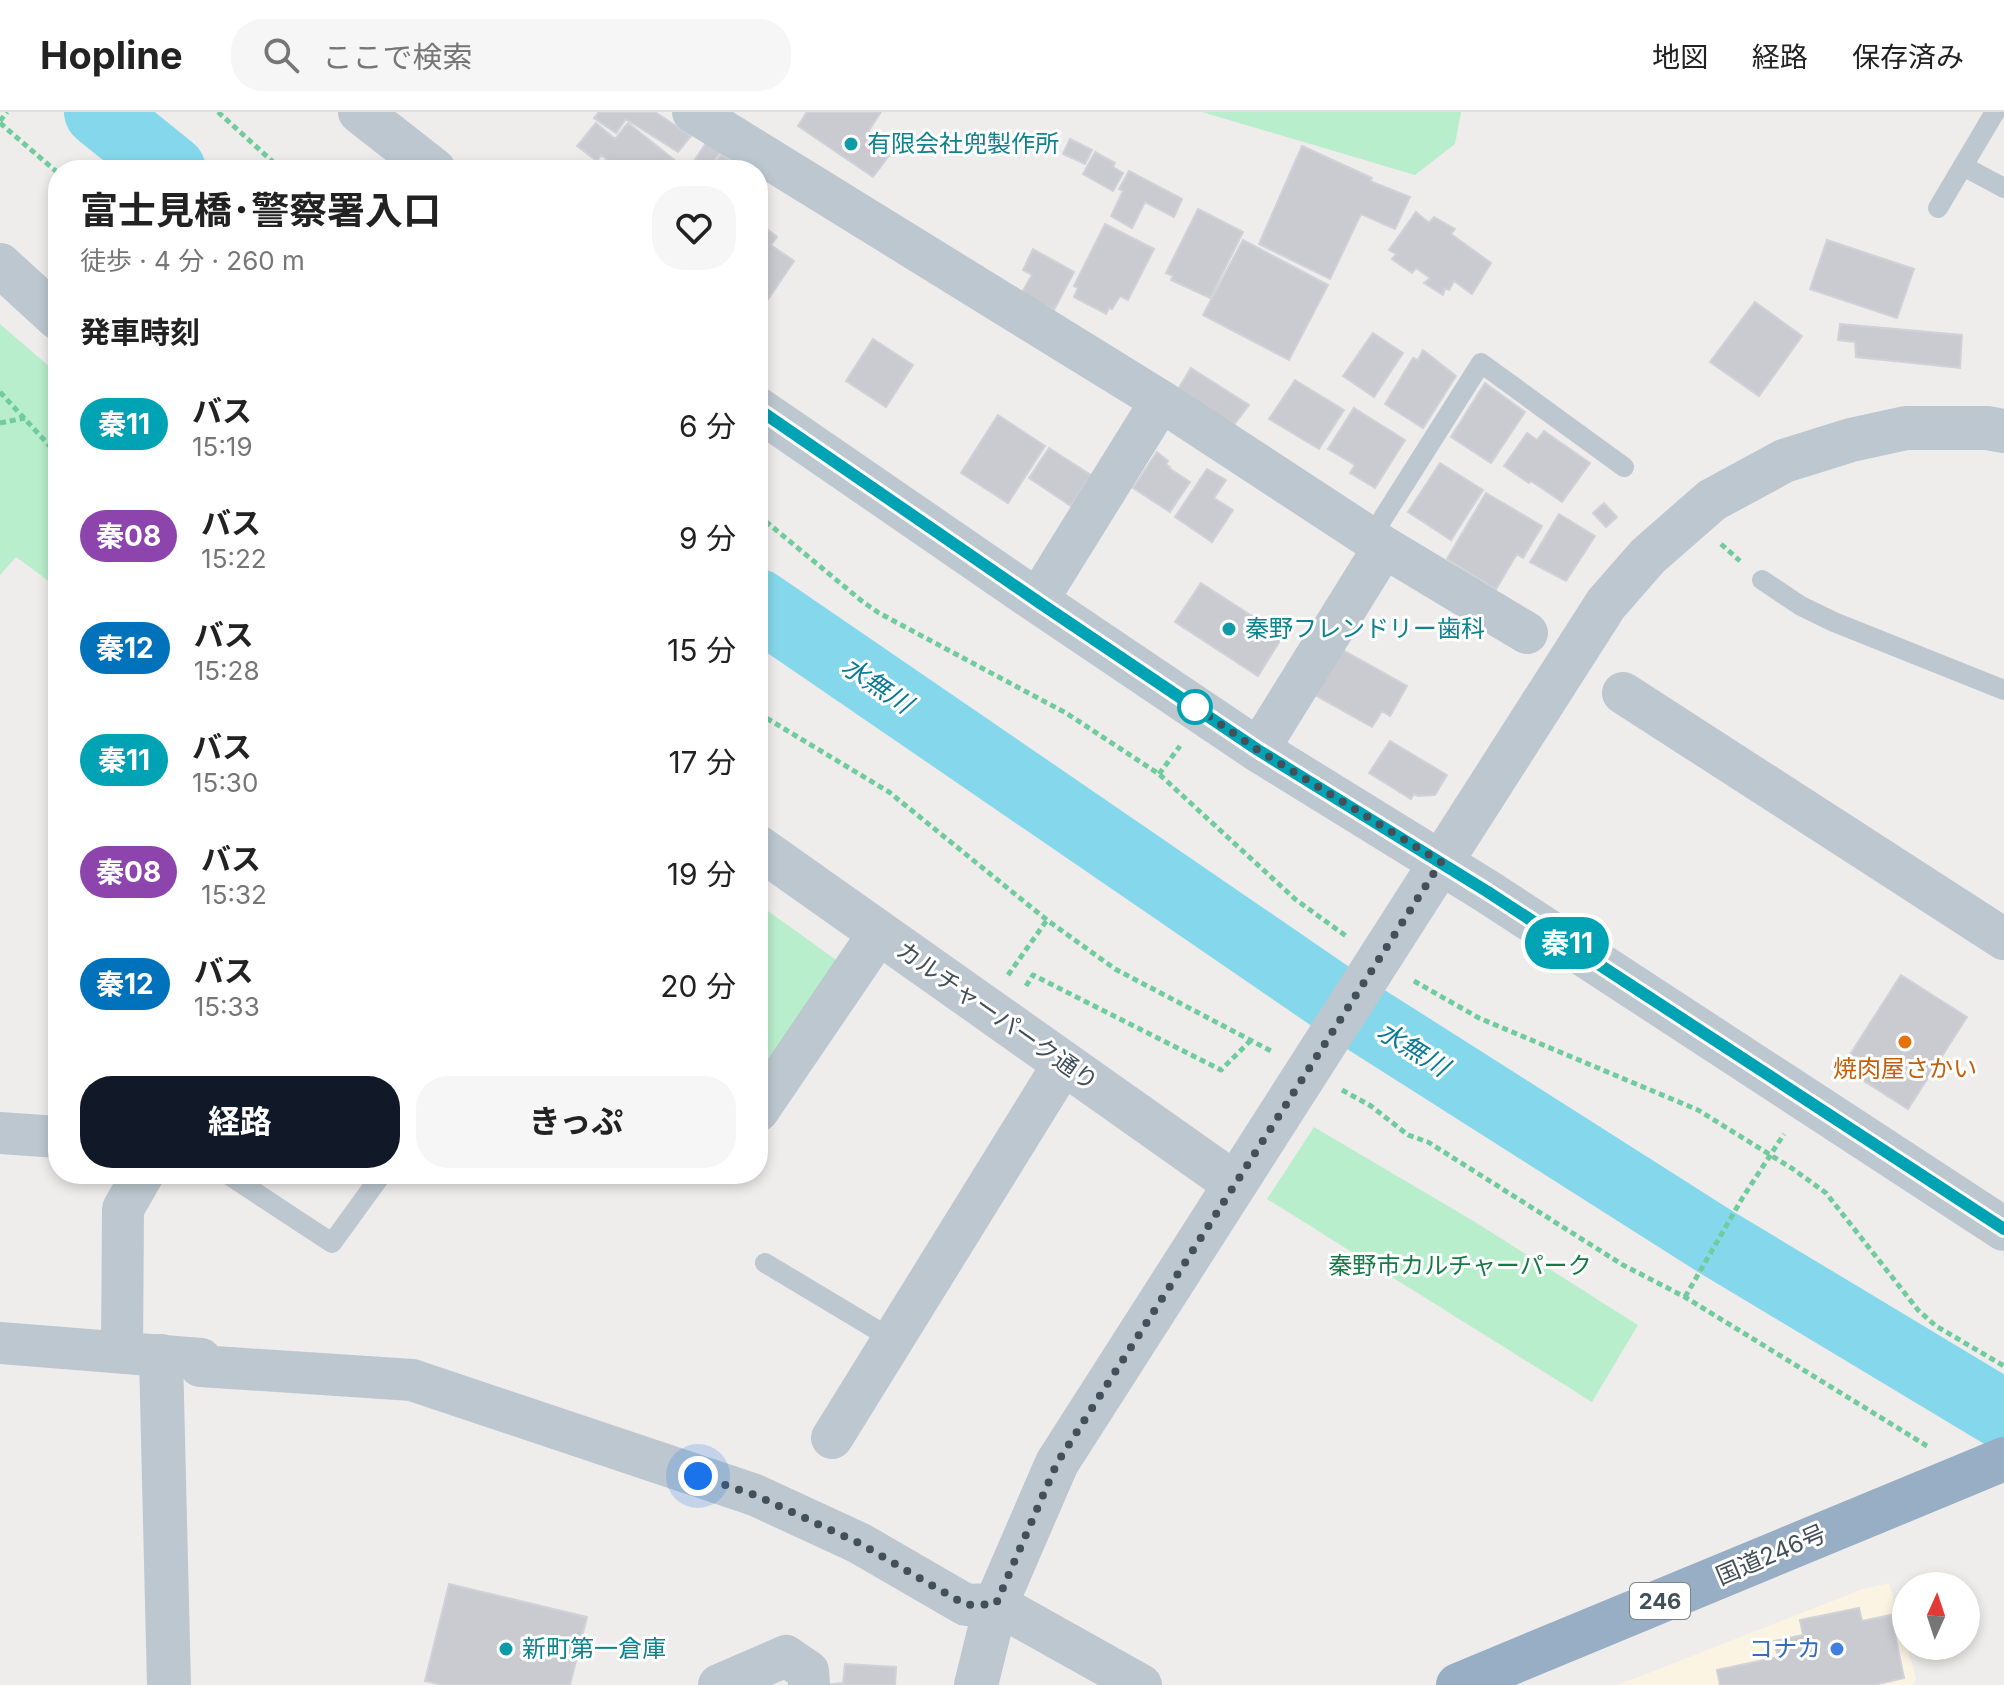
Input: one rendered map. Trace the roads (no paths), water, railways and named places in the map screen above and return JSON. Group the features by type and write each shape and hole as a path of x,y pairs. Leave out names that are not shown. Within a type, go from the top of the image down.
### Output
{"highway":[{"name":"国道246号","path":"1458,1685 2004,1459"}],"street":[{"path":"360,112 421,160"},
{"path":"693,112 1161,401 1378,542 1527,633"},
{"path":"0,265 48,309"},
{"path":"1037,601 1161,401"},
{"path":"768,416 1258,750 1430,878 1515,909 2004,1229"},
{"path":"976,1685 996,1604 1057,1463 1606,604 1648,556 1712,500 1784,461 1851,440 1906,428 1987,428 2004,431"},
{"path":"1258,750 1378,542"},
{"path":"1623,693 2004,939"},
{"name":"カルチャーパーク通り","path":"768,854 1235,1184"},
{"path":"768,1096 879,933"},
{"path":"832,1438 1064,1063"},
{"path":"0,1133 48,1136"},
{"path":"137,1184 123,1209 142,1355 169,1685"},
{"path":"0,1343 201,1359 200,1366 412,1380 755,1495 859,1543 966,1605 996,1604 1141,1685"},
{"path":"719,1685 786,1656 808,1671 809,1685"}],"lane":[{"path":"1938,208 1995,112"},
{"path":"1963,166 2004,188"},
{"path":"1378,542 1481,363 1624,467"},
{"path":"1762,580 1801,606 1834,622 2004,690"},
{"path":"242,1184 332,1243 375,1184"},
{"path":"765,1263 892,1339"}],"waterway":[{"name":"水無川","path":"99,112 159,160"},
{"name":"水無川","path":"768,611 1343,1005 1716,1242 2004,1415"}],"place":[{"name":"有限会社兜製作所","path":"851,144"},
{"name":"秦野フレンドリー歯科","path":"1229,629"},
{"name":"焼肉屋さかい","path":"1905,1042"},
{"name":"新町第一倉庫","path":"506,1649"},
{"name":"コナカ","path":"1837,1649"}],"park label":[{"name":"秦野市カルチャーパーク","path":"1460,1266"}]}
